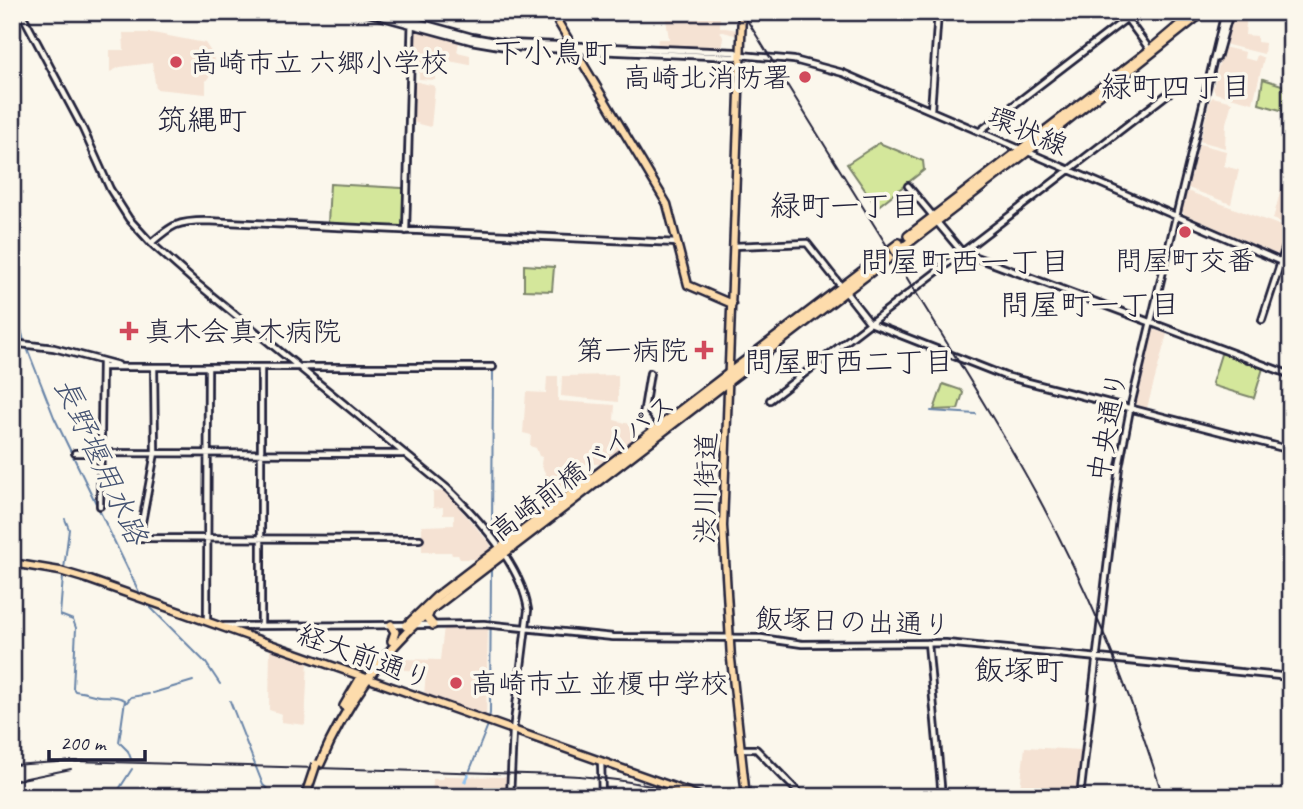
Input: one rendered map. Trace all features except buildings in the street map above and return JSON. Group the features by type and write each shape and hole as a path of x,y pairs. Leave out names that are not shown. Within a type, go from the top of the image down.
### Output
{"highway":[{"name":"高崎前橋バイパス","path":"1024,150 1195,12"},
{"name":"高崎前橋バイパス","path":"364,677 436,597 501,552 1203,12"},
{"name":"高崎前橋バイパス","path":"308,797 318,764 339,723 364,677 392,641 654,430 730,376"},
{"path":"430,610 428,618 433,625"},
{"path":"391,625 394,632 392,641"}],"main road":[{"path":"552,12 667,204 688,285 732,304"},
{"name":"渋川街道","path":"743,12 723,526 730,638 746,797"},
{"name":"経大前通り","path":"12,563 60,571 143,599 702,797"}],"street":[{"path":"22,12 83,129 117,203 151,243 465,506 518,576 525,592 528,610 513,731 510,797"},
{"name":"環状線","path":"363,12 412,23"},
{"name":"環状線","path":"382,12 486,45 735,57 741,55 783,58 825,67 852,76 1291,266"},
{"path":"406,231 412,12"},
{"path":"931,110 937,12"},
{"path":"1122,12 1150,50"},
{"path":"979,132 1135,12"},
{"name":"中央通り","path":"1080,797 1120,461 1129,409 1228,12"},
{"path":"770,400 1178,86"},
{"path":"908,186 962,252 1291,375"},
{"path":"151,243 170,226 184,221 678,244"},
{"path":"1262,320 1291,231"},
{"path":"734,246 807,243 870,323 1005,376 1291,450"},
{"path":"12,342 54,348 102,364 130,366 493,367"},
{"path":"100,506 102,364"},
{"path":"154,367 155,453 139,538 419,539"},
{"path":"206,621 208,367"},
{"path":"261,367 261,625"},
{"path":"650,373 643,415 654,430"},
{"path":"75,453 405,454"},
{"name":"飯塚日の出通り","path":"226,628 238,625 484,624 613,637 761,638 802,644 928,643 1291,677"},
{"path":"928,643 942,797"},
{"path":"740,749 756,749 803,797"},
{"path":"601,761 602,797"}],"shaded area":[{"path":"650,12 720,12 720,27 737,30 738,36 720,31 723,37 722,48 657,46 658,39 669,39 666,19 650,17"},
{"path":"1232,12 1247,12 1245,35 1257,36 1257,42 1265,43 1264,54 1224,44"},
{"path":"420,31 459,42 457,52 470,55 470,65 438,59 435,80 419,79 419,70 413,70 415,33"},
{"name":"高崎市立 六郷小学校","path":"123,33 153,33 205,43 214,61 213,71 206,81 206,94 156,89 152,63 120,67 110,72 110,50 124,50"},
{"path":"1223,47 1245,52 1244,58 1255,61 1257,55 1264,58 1253,103 1215,93 1213,88"},
{"path":"414,81 435,86 431,127 412,122"},
{"path":"1213,97 1232,102 1226,123 1225,148 1200,141"},
{"path":"1199,144 1226,151 1224,166 1239,170 1231,204 1188,188"},
{"path":"1286,170 1291,172 1291,226 1273,219"},
{"path":"1187,191 1287,228 1280,253 1276,254 1184,214 1182,211"},
{"path":"1155,330 1167,334 1147,408 1135,403 1152,332"},
{"path":"618,375 618,402 561,396 562,376"},
{"path":"547,376 558,376 558,401 615,405 614,420 634,425 632,441 603,464 567,464 565,483 569,489 546,508 543,498 545,473 541,464 542,457 536,448 530,446 531,435 523,433 526,392 546,393"},
{"path":"445,491 491,545 489,552 474,563 474,559 460,559 451,552 422,552 422,526 454,525 454,515 443,515 443,507 433,508 433,492"},
{"name":"高崎市立 並榎中学校","path":"444,627 488,628 486,719 424,696 426,671 404,670 404,659 440,660"},
{"path":"270,647 308,660 305,725 281,722 282,714 269,710"},
{"path":"1025,747 1081,750 1076,797 1019,797"},
{"path":"444,776 508,777 507,797 432,797 433,779 443,779"}],"green space":[{"path":"1263,79 1291,88 1291,113 1259,104"},
{"path":"879,143 923,161 924,170 877,207 847,164"},
{"path":"330,184 404,189 403,225 400,228 328,224"},
{"path":"524,265 554,267 552,291 524,290"},
{"path":"1221,354 1263,368 1254,398 1214,386 1212,383"},
{"path":"943,384 963,393 958,409 934,410"}],"waterway":[{"name":"長野堰用水路","path":"12,295 24,341"},
{"name":"長野堰用水路","path":"27,348 54,417 139,592"},
{"path":"492,530 493,370"},
{"path":"931,411 976,414"},
{"path":"64,569 69,529 65,519"},
{"path":"470,770 490,713 491,571"},
{"path":"63,577 60,615 73,620 76,628 73,688 75,691 125,700 119,742 128,751 131,759"},
{"name":"長野堰用水路","path":"146,603 206,663 220,684"},
{"path":"153,693 193,681"},
{"path":"126,703 131,697 149,694"},
{"name":"長野堰用水路","path":"230,701 263,785 272,793 283,794"},
{"path":"114,797 132,769"},
{"path":"465,781 468,775"}],"railway":[{"path":"742,12 977,392 1037,495 1108,643 1163,797"},
{"path":"12,765 74,761 560,775 625,781 690,797"},
{"path":"12,781 71,769"}],"place":[{"name":"高崎市立 六郷小学校","path":"176,62"},
{"name":"高崎北消防署","path":"805,77"},
{"name":"問屋町交番","path":"1185,232"},
{"name":"真木会真木病院","path":"129,331"},
{"name":"第一病院","path":"704,350"},
{"name":"高崎市立 並榎中学校","path":"456,683"}],"district":[{"name":"下小鳥町","path":"553,53"},
{"name":"緑町四丁目","path":"1176,87"},
{"name":"筑縄町","path":"202,120"},
{"name":"緑町一丁目","path":"845,206"},
{"name":"問屋町西一丁目","path":"965,262"},
{"name":"問屋町一丁目","path":"1090,305"},
{"name":"問屋町西二丁目","path":"849,362"},
{"name":"飯塚町","path":"1019,670"}]}
